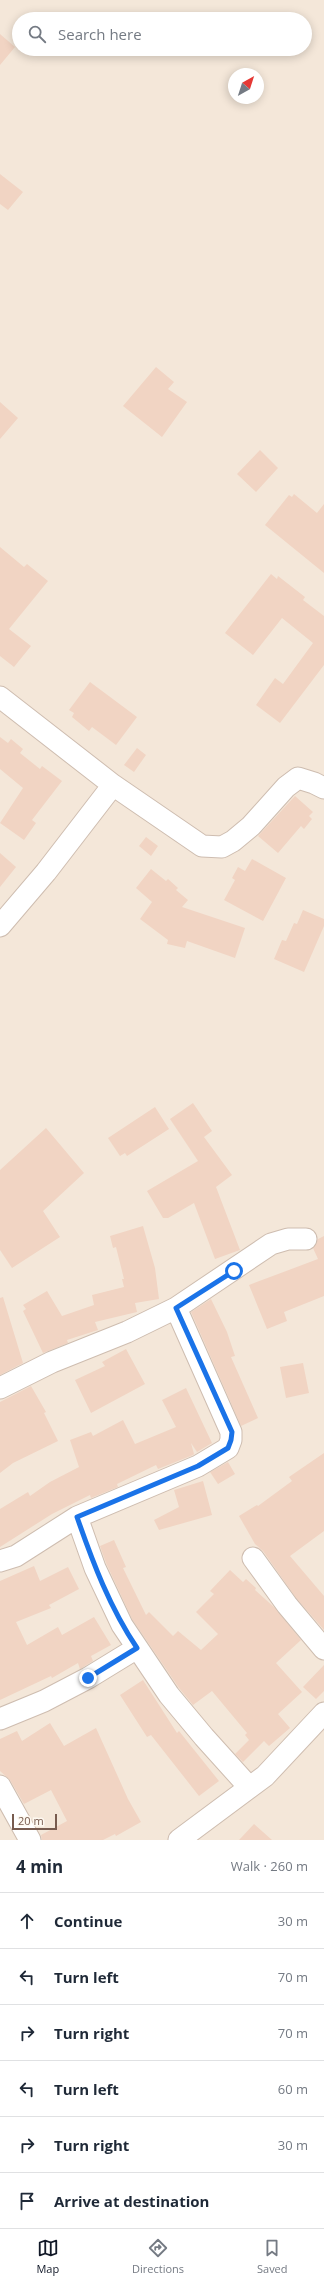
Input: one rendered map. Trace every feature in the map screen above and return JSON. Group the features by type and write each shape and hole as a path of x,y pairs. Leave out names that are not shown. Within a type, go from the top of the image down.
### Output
{"street":[{"path":"0,696 113,785 202,846 222,847 233,841 251,826 286,787 298,778 324,788"},
{"path":"0,926 46,872 113,785"},
{"path":"0,1388 52,1362 127,1332 176,1308 271,1244 288,1239 306,1239"},
{"path":"0,1561 16,1556 77,1517 198,1466 228,1448 232,1432 176,1308"},
{"path":"77,1517 95,1568 122,1625 174,1701 249,1787"},
{"path":"253,1558 287,1605 324,1649"},
{"path":"0,1720 88,1678 137,1648"},
{"path":"179,1840 265,1776 324,1712"},
{"path":"0,1786 30,1840"}],"shaded area":[{"path":"0,0 324,0 324,1840 0,1840"}],"building":[{"path":"0,34 12,44 12,51 0,65"},
{"path":"0,174 23,192 8,210 0,204"},
{"path":"156,367 174,382 168,389 187,402 162,437 123,406"},
{"path":"0,402 18,418 0,439"},
{"path":"260,450 278,468 256,492 237,474"},
{"path":"294,494 317,513 324,504 324,573 265,525 289,495 292,497"},
{"path":"0,547 24,567 27,564 48,581 9,629 31,646 14,667 0,656"},
{"path":"271,574 277,579 278,576 305,597 303,600 324,616 324,665 280,723 256,705 275,678 283,684 313,643 282,618 253,655 225,633"},
{"path":"90,682 137,717 116,745 92,727 89,731 72,717 74,713 69,710"},
{"path":"0,737 8,743 11,739 23,749 20,753 40,769 42,766 62,781 32,820 36,823 24,840 0,823 23,788 0,769"},
{"path":"137,748 146,755 134,772 124,765"},
{"path":"295,796 313,812 309,816 312,819 304,829 301,826 278,853 258,836"},
{"path":"146,837 158,846 151,856 139,846"},
{"path":"0,853 16,867 0,887"},
{"path":"252,859 286,878 263,921 224,900 235,880 232,878 238,867 245,871"},
{"path":"151,869 166,881 168,879 178,888 176,890 188,900 182,907 245,928 235,958 187,941 185,948 167,944 168,940 140,919 152,902 136,888"},
{"path":"303,910 324,919 324,926 304,972 274,959 282,940 286,941 294,923 297,924"},
{"path":"193,1103 212,1131 204,1137 232,1175 216,1187 240,1250 215,1259 194,1203 168,1218 163,1218 147,1191 198,1161 170,1119"},
{"path":"155,1107 169,1129 127,1156 125,1153 120,1156 108,1138"},
{"path":"46,1128 84,1173 43,1211 60,1237 12,1268 0,1250 0,1170"},
{"path":"143,1226 155,1268 159,1299 135,1303 137,1312 95,1322 98,1330 67,1340 68,1343 43,1353 23,1311 26,1309 23,1305 47,1291 62,1316 94,1305 92,1295 124,1287 122,1279 124,1279 116,1247 113,1248 110,1236"},
{"path":"324,1236 324,1296 284,1312 287,1321 267,1329 249,1285 318,1259 313,1248 318,1239"},
{"path":"3,1297 23,1363 0,1375 0,1298"},
{"path":"211,1299 227,1332 235,1356 231,1357 258,1418 241,1426 191,1312"},
{"path":"126,1349 145,1384 91,1413 75,1380 105,1366 102,1362"},
{"path":"303,1363 309,1393 286,1398 280,1367"},
{"path":"31,1386 46,1412 44,1413 58,1441 13,1463 0,1473 0,1402"},
{"path":"186,1388 212,1443 197,1452 191,1443 193,1455 158,1469 156,1465 117,1484 118,1487 91,1498 90,1495 52,1514 0,1547 0,1509 28,1492 30,1496 50,1482 79,1467 70,1440 91,1432 93,1436 123,1420 135,1444 176,1427 162,1400"},
{"path":"324,1453 324,1531 290,1556 324,1596 324,1630 296,1598 263,1551 255,1544 239,1516 257,1505 258,1506 292,1481 289,1477"},
{"path":"228,1462 235,1474 218,1484 210,1472"},
{"path":"203,1481 212,1515 159,1530 154,1520 179,1507 174,1490"},
{"path":"114,1540 126,1567 123,1568 146,1615 149,1612 173,1636 178,1631 201,1650 218,1634 196,1612 214,1594 210,1591 230,1570 243,1582 246,1579 256,1588 255,1590 275,1608 301,1640 276,1663 302,1692 278,1714 290,1728 269,1746 264,1741 243,1762 235,1754 249,1740 245,1735 247,1733 212,1691 193,1705 179,1688 132,1619 106,1563 100,1546"},
{"path":"34,1566 40,1581 68,1567 79,1589 49,1605 51,1608 16,1622 27,1645 58,1627 62,1635 94,1617 111,1645 91,1656 93,1661 80,1669 78,1663 52,1678 51,1676 0,1700 0,1581"},
{"path":"324,1665 324,1691 316,1699 303,1687"},
{"path":"143,1680 177,1733 179,1731 219,1781 199,1796 151,1735 147,1737 120,1695"},
{"path":"50,1723 64,1746 96,1728 128,1799 141,1822 116,1836 115,1834 103,1840 42,1840 41,1835 67,1821 51,1790 24,1804 10,1780 0,1771 0,1739 17,1731 22,1741"},
{"path":"254,1824 272,1840 239,1840"}],"route":[{"path":"88,1678 137,1648 122,1625 95,1568 77,1517 198,1466 228,1448 232,1432 176,1308 234,1271"}]}
